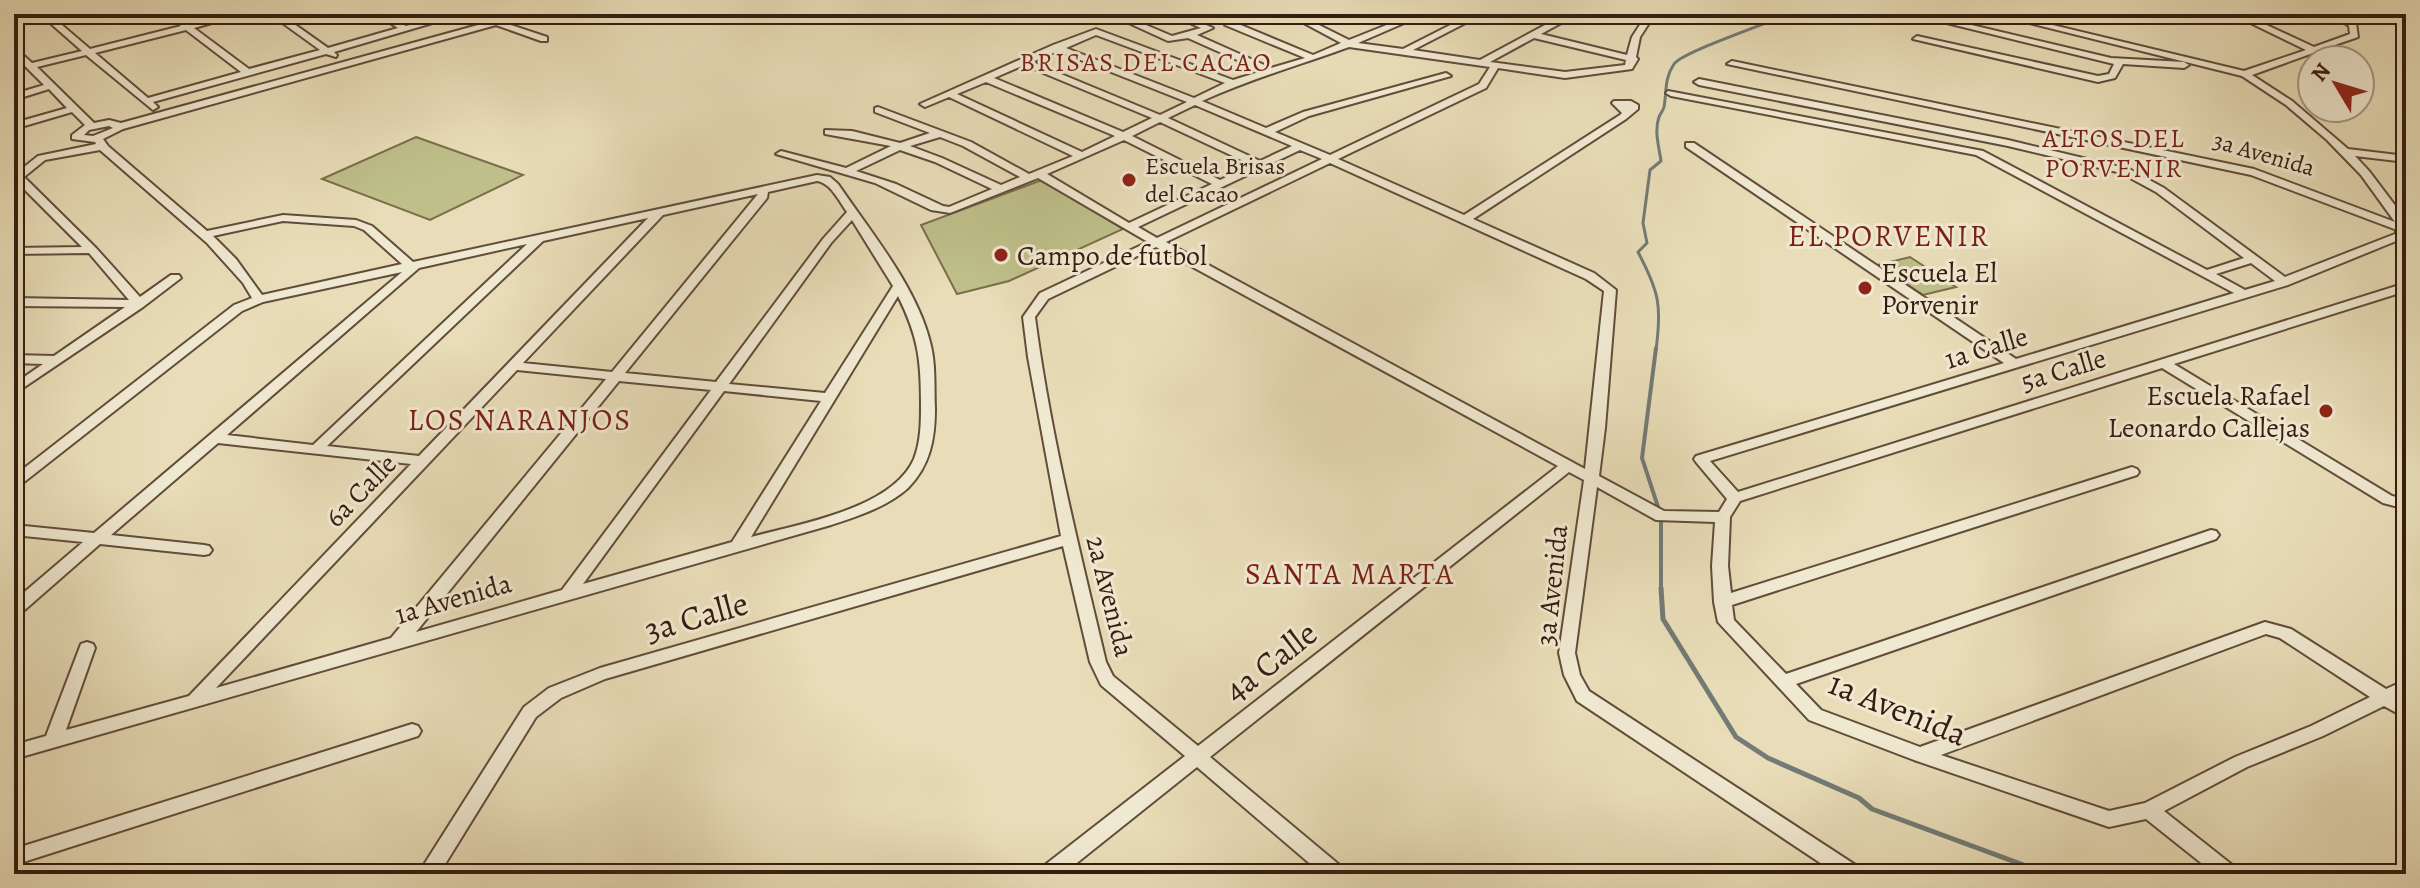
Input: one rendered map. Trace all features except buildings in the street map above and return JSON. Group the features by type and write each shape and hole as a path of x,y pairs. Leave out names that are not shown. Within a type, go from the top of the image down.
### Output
{"street":[{"path":"44,14 157,112"},
{"path":"170,14 248,73"},
{"path":"14,65 31,66 88,54 240,14"},
{"path":"274,14 343,61"},
{"path":"380,14 405,29"},
{"path":"146,101 459,14"},
{"path":"139,304 92,250 16,178 42,158 100,142 119,127 381,56 417,51 470,36 487,26 527,14"},
{"path":"606,14 620,15"},
{"path":"1113,14 1171,39 1246,18 1238,14"},
{"path":"1173,14 1209,28"},
{"path":"1291,14 1349,44 1565,75 1629,67 1636,37 1651,14"},
{"path":"1406,50 1479,14"},
{"path":"1645,14 1651,14"},
{"path":"1914,14 2120,62 2216,66"},
{"path":"1997,14 2245,74 2289,103 2344,152 2400,220 2402,236"},
{"path":"2236,14 2301,44"},
{"path":"2333,44 2355,35 2356,31 2349,21 2336,14"},
{"path":"2377,14 2406,21"},
{"path":"781,154 847,171 894,187 936,208 950,210 1082,156 1233,83 1313,58 1414,15"},
{"path":"2349,21 2364,16"},
{"path":"1483,62 1560,20"},
{"path":"498,23 544,39"},
{"path":"1228,23 1313,58"},
{"path":"925,104 1096,32 1233,83"},
{"path":"1189,35 1270,71"},
{"path":"1534,35 1633,59"},
{"path":"1917,39 2098,79 2112,76 2120,62"},
{"path":"1056,47 1197,100 1465,219 1627,113"},
{"path":"14,50 91,126"},
{"path":"2245,74 2296,57"},
{"path":"1024,62 1162,119 1260,165"},
{"path":"1157,242 1483,86 1496,64"},
{"name":"3a Avenida","path":"1732,64 2254,172 2402,236"},
{"path":"1268,131 1306,114 1446,76"},
{"path":"987,79 1124,136 1220,184"},
{"path":"1699,82 2008,143 2136,175 2284,282"},
{"path":"14,97 50,86"},
{"path":"1671,93 1979,153 2244,294"},
{"path":"950,94 1082,156"},
{"path":"14,126 73,109"},
{"path":"878,110 942,133 1034,176 1661,516 1723,517 1735,498"},
{"path":"119,127 109,123 91,126 79,131 76,137 100,142 202,235 252,285 259,299"},
{"path":"829,132 852,134 900,146 958,168 1000,189"},
{"path":"847,171 900,146 942,133"},
{"path":"1979,153 2008,143"},
{"path":"1690,145 2015,364"},
{"path":"1129,227 1301,146"},
{"path":"2344,152 2406,159"},
{"path":"14,483 238,308 259,299 660,212 763,193 817,178 826,179 852,213 898,287 739,544"},
{"path":"397,644 763,193"},
{"name":"6a Calle","path":"196,699 660,212"},
{"path":"567,595 827,241 852,213"},
{"path":"202,235 283,218 356,223 368,228 413,268"},
{"name":"3a Avenida","path":"1465,219 1590,276 1610,290 1598,428 1567,653 1572,675 1583,696 1853,874"},
{"path":"827,241 864,234"},
{"name":"1a Calle","path":"1735,498 1701,459 2284,282 2402,236"},
{"path":"315,450 541,238"},
{"name":"2a Avenida","path":"1157,242 1044,296 1033,309 1029,324 1069,539 1098,662 1107,680 1120,694 1199,756 1336,874"},
{"path":"14,251 92,250"},
{"path":"2205,274 2253,259"},
{"path":"14,610 413,268"},
{"path":"14,390 175,278"},
{"name":"1a Avenida","path":"14,752 567,595 853,512 876,502 903,485 921,461 929,439 928,373 921,334 898,287"},
{"name":"5a Calle","path":"1735,498 2406,287"},
{"path":"14,302 139,304"},
{"path":"14,359 57,360"},
{"path":"2163,363 2388,500 2406,504"},
{"path":"514,366 830,398"},
{"path":"212,438 423,461"},
{"name":"4a Calle","path":"1048,874 1568,466"},
{"path":"1722,602 2132,472"},
{"name":"1a Avenida","path":"1723,517 1722,602 1726,622 1815,715 1920,755 2109,819 2149,810"},
{"path":"14,530 204,550"},
{"path":"1782,682 2211,535"},
{"name":"3a Calle","path":"428,874 530,712 555,693 600,674 1069,539"},
{"path":"1920,755 2265,628 2274,629 2406,711"},
{"path":"53,741 87,648"},
{"path":"2229,874 2149,810 2241,762 2406,687"},
{"path":"14,857 412,731"}],"green space":[{"path":"416,137 523,175 430,220 322,179"},
{"name":"Campo de futbol","path":"1042,180 1123,229 1009,281 957,294 921,225"},
{"path":"1910,257 1956,287 1923,295 1878,265"}],"waterway":[{"path":"1656,350 1659,321 1657,299 1638,252 1647,243 1643,223 1650,170 1661,161 1657,128 1669,75 1680,59 1788,14"},
{"path":"1656,348 1642,458 1661,516 1661,588"},
{"path":"1661,588 1663,619 1736,737 1768,758 1859,798 1872,809 2048,874"}],"place":[{"name":"Escuela Brisas del Cacao","path":"1129,180"},
{"name":"Campo de futbol","path":"1001,255"},
{"name":"Escuela El Porvenir","path":"1865,288"},
{"name":"Escuela Rafael Leonardo Callejas","path":"2326,411"}],"district":[{"name":"BRISAS DEL CACAO","path":"1146,62"},
{"name":"ALTOS DEL PORVENIR","path":"2114,153"},
{"name":"EL PORVENIR","path":"1889,236"},
{"name":"LOS NARANJOS","path":"520,420"},
{"name":"SANTA MARTA","path":"1350,574"}]}
